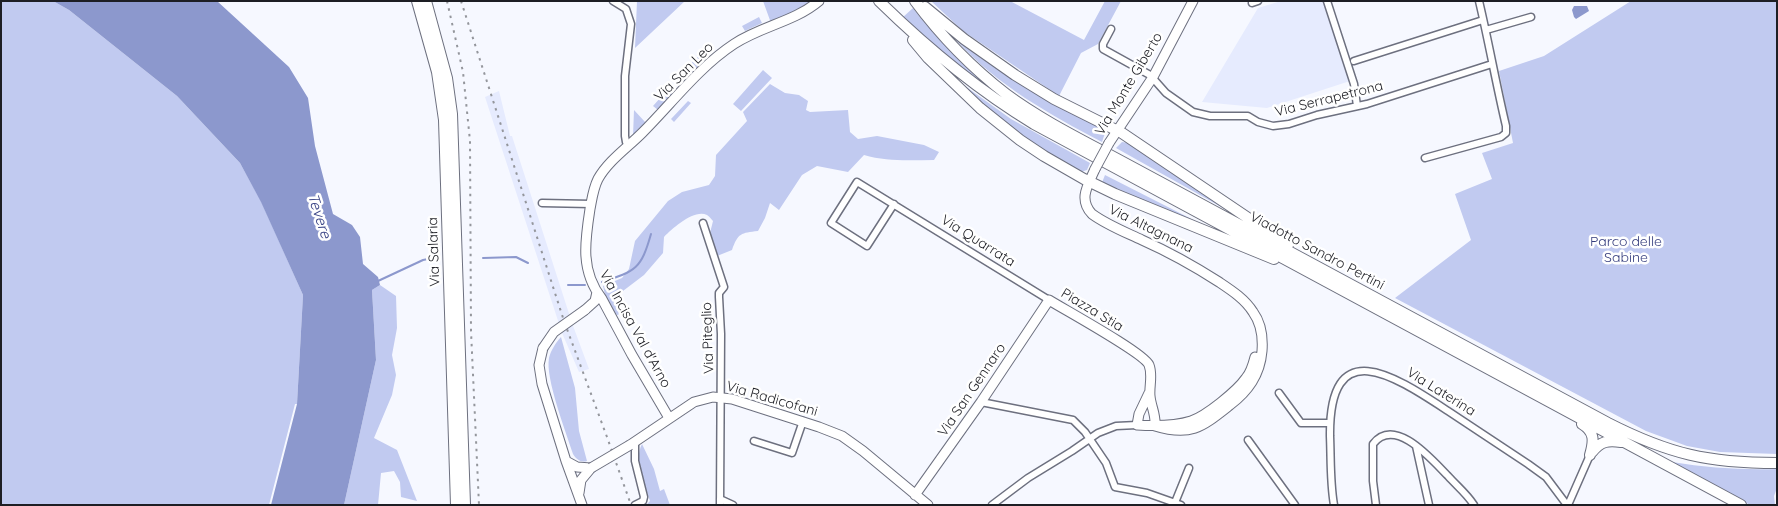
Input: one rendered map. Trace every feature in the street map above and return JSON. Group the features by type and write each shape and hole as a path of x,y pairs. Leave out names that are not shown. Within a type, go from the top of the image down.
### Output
{"main road":[{"name":"Via Salaria","path":"417,1 434,59 444,112 458,503"},
{"name":"Via Salaria","path":"426,1 444,66 451,104 458,503"},
{"path":"879,1 905,26 916,45 928,58 980,108 1032,149 1089,182 1230,243 1313,269"},
{"path":"917,1 964,39 1007,70 1045,94 1117,131 1253,220 1313,269"},
{"name":"Viadotto Sandro Pertini","path":"917,1 940,33 960,54 999,88 1027,108 1559,407 1694,480"},
{"name":"Viadotto Sandro Pertini","path":"905,26 962,76 1027,120 1634,436 1680,454 1711,460 1741,463 1777,463"},
{"path":"1559,407 1591,431 1594,440 1590,455"},
{"path":"1590,455 1602,442 1627,443"},
{"path":"1694,480 1706,492 1727,505"},
{"path":"1694,480 1741,505"}],"street":[{"path":"613,1 626,10 631,24 625,83 625,136 626,142 629,145"},
{"name":"Via San Leo","path":"629,145 711,61 729,47 757,31 798,15 819,1"},
{"name":"Via Monte Giberto","path":"1089,182 1109,143 1153,77 1193,1"},
{"path":"1326,1 1354,84 1357,106"},
{"path":"1425,158 1503,136 1506,133 1492,64 1492,54 1479,1"},
{"path":"1486,30 1531,17"},
{"path":"1354,61 1483,20"},
{"name":"Via Serrapetrona","path":"1112,29 1103,44 1103,49 1153,77 1166,93 1193,112 1210,116 1248,116 1269,126 1289,124 1357,106 1492,64"},
{"name":"Via Incisa Val d'Arno","path":"629,145 607,166 595,186 585,248 588,270 596,292 602,299 669,418"},
{"name":"Via Quarrata","path":"891,202 867,246 830,223 857,182 891,202 1049,300"},
{"name":"Via Altagnana","path":"1089,182 1084,200 1087,209 1092,214 1184,260 1228,288 1247,304 1257,318 1262,340 1261,360 1253,381 1243,394 1229,406 1189,430 1177,431 1155,426"},
{"path":"542,203 591,204"},
{"name":"Via Piteglio","path":"703,223 724,285 724,288 719,292 721,397"},
{"name":"Via Altagnana","path":"1202,421 1212,408 1246,379 1252,368 1256,353 1256,336 1251,321 1228,288"},
{"path":"581,502 541,380 539,362 542,348 548,339 556,330 595,302 596,292"},
{"name":"Piazza Stia","path":"1049,300 1122,343 1148,362 1151,372 1149,393"},
{"name":"Via San Gennaro","path":"915,495 981,402 1049,300"},
{"name":"Via Laterina","path":"1334,505 1330,423 1333,401 1343,381 1351,374 1363,371 1375,371 1408,384 1546,477 1567,505"},
{"path":"1137,424 1139,414 1149,393"},
{"path":"992,505 1028,478 1100,431 1112,427 1137,424 1155,426 1156,416 1149,393"},
{"path":"1279,393 1301,423 1330,423"},
{"path":"721,397 720,502 734,505"},
{"name":"Via Radicofani","path":"572,477 632,444 698,400 721,397 740,401 832,431 863,451 928,505"},
{"path":"981,402 1071,419 1090,438 1109,467 1112,483 1115,487 1147,493 1176,504 1189,468"},
{"path":"754,440 792,453 803,421"},
{"path":"1376,505 1373,481 1374,443 1382,437 1395,435 1408,439 1433,461 1474,505"},
{"path":"1248,440 1295,505"},
{"path":"632,444 644,497 638,504"},
{"path":"1416,446 1429,505"},
{"path":"1567,505 1590,455"},
{"path":"566,461 586,470 580,482 581,502"}],"shaded area":[{"path":"1281,1 1323,1 1350,81 1267,108 1202,102 1258,8"},
{"path":"499,91 510,136 512,136 572,323 589,369 579,372 562,333 485,97"}],"green space":[{"path":"1,1 53,1 69,10 177,96 240,163 261,201 303,295 297,404 295,404 269,505 1,505"},
{"path":"637,1 685,1 635,48"},
{"path":"763,1 814,1 802,10 771,23"},
{"path":"931,1 1010,1 1084,40 1105,1 1121,1 1098,44 1081,53 1059,96 963,31"},
{"name":"Parco delle Sabine","path":"1631,1 1777,1 1777,454 1720,452 1687,446 1646,431 1395,298 1471,240 1455,194 1492,179 1482,153 1513,143 1499,71 1544,56"},
{"path":"913,8 954,52 984,79 1032,117 978,82 902,18"},
{"path":"759,17 762,23 745,31 742,26"},
{"path":"959,39 1102,128 1105,133 1102,142 1025,98 989,72 957,41"},
{"path":"701,54 706,59 692,72 687,67"},
{"path":"763,70 772,78 741,111 733,104"},
{"path":"770,84 785,93 799,95 808,101 806,110 810,112 848,110 850,132 858,139 877,136 924,145 939,152 934,160 890,160 864,155 848,172 817,166 802,175 779,210 770,203 758,231 741,235 736,240 732,250 717,256 710,233 713,221 707,215 702,214 690,217 664,237 663,253 644,275 619,294 621,311 618,315 609,312 603,286 622,278 629,269 635,241 668,201 682,192 709,185 715,176 716,155 747,121 743,112"},
{"path":"965,86 1011,119 1090,163 1087,170 1081,172 1038,149 963,88"},
{"path":"669,88 673,93 658,110 653,106"},
{"path":"688,101 691,103 674,122 671,119"},
{"path":"634,110 646,123 633,136"},
{"path":"1122,142 1129,143 1232,213 1116,148"},
{"path":"1105,175 1221,234 1101,185"},
{"path":"380,285 396,296 397,328 392,355 396,375 392,395 374,438 397,450 417,501 401,497 400,482 394,471 381,473 378,505 344,505 376,360 372,290"},
{"path":"561,337 575,388 579,431 587,461 579,460 573,454 550,378 549,358"},
{"path":"642,444 654,469 660,491 664,489 670,505 646,505 650,501 639,465"},
{"path":"1672,462 1724,468 1777,469 1775,505 1750,505"}],"water":[{"name":"Tevere","path":"53,1 217,1 289,67 308,98 315,146 333,214 352,225 360,237 363,264 378,277 380,285 372,290 376,360 344,505 271,505 297,404 303,295 261,202 240,163 177,96 69,10"},
{"path":"1574,6 1587,6 1589,11 1576,19 1572,10"}],"waterway":[{"path":"602,282 623,275 636,267 644,255 651,234"},
{"path":"483,258 516,257 528,263"},
{"path":"378,281 423,260 433,258"},
{"path":"568,285 585,285"}],"railway":[{"path":"447,1 463,72 470,141 471,331 479,505"},
{"path":"461,1 564,321 631,505"}]}
